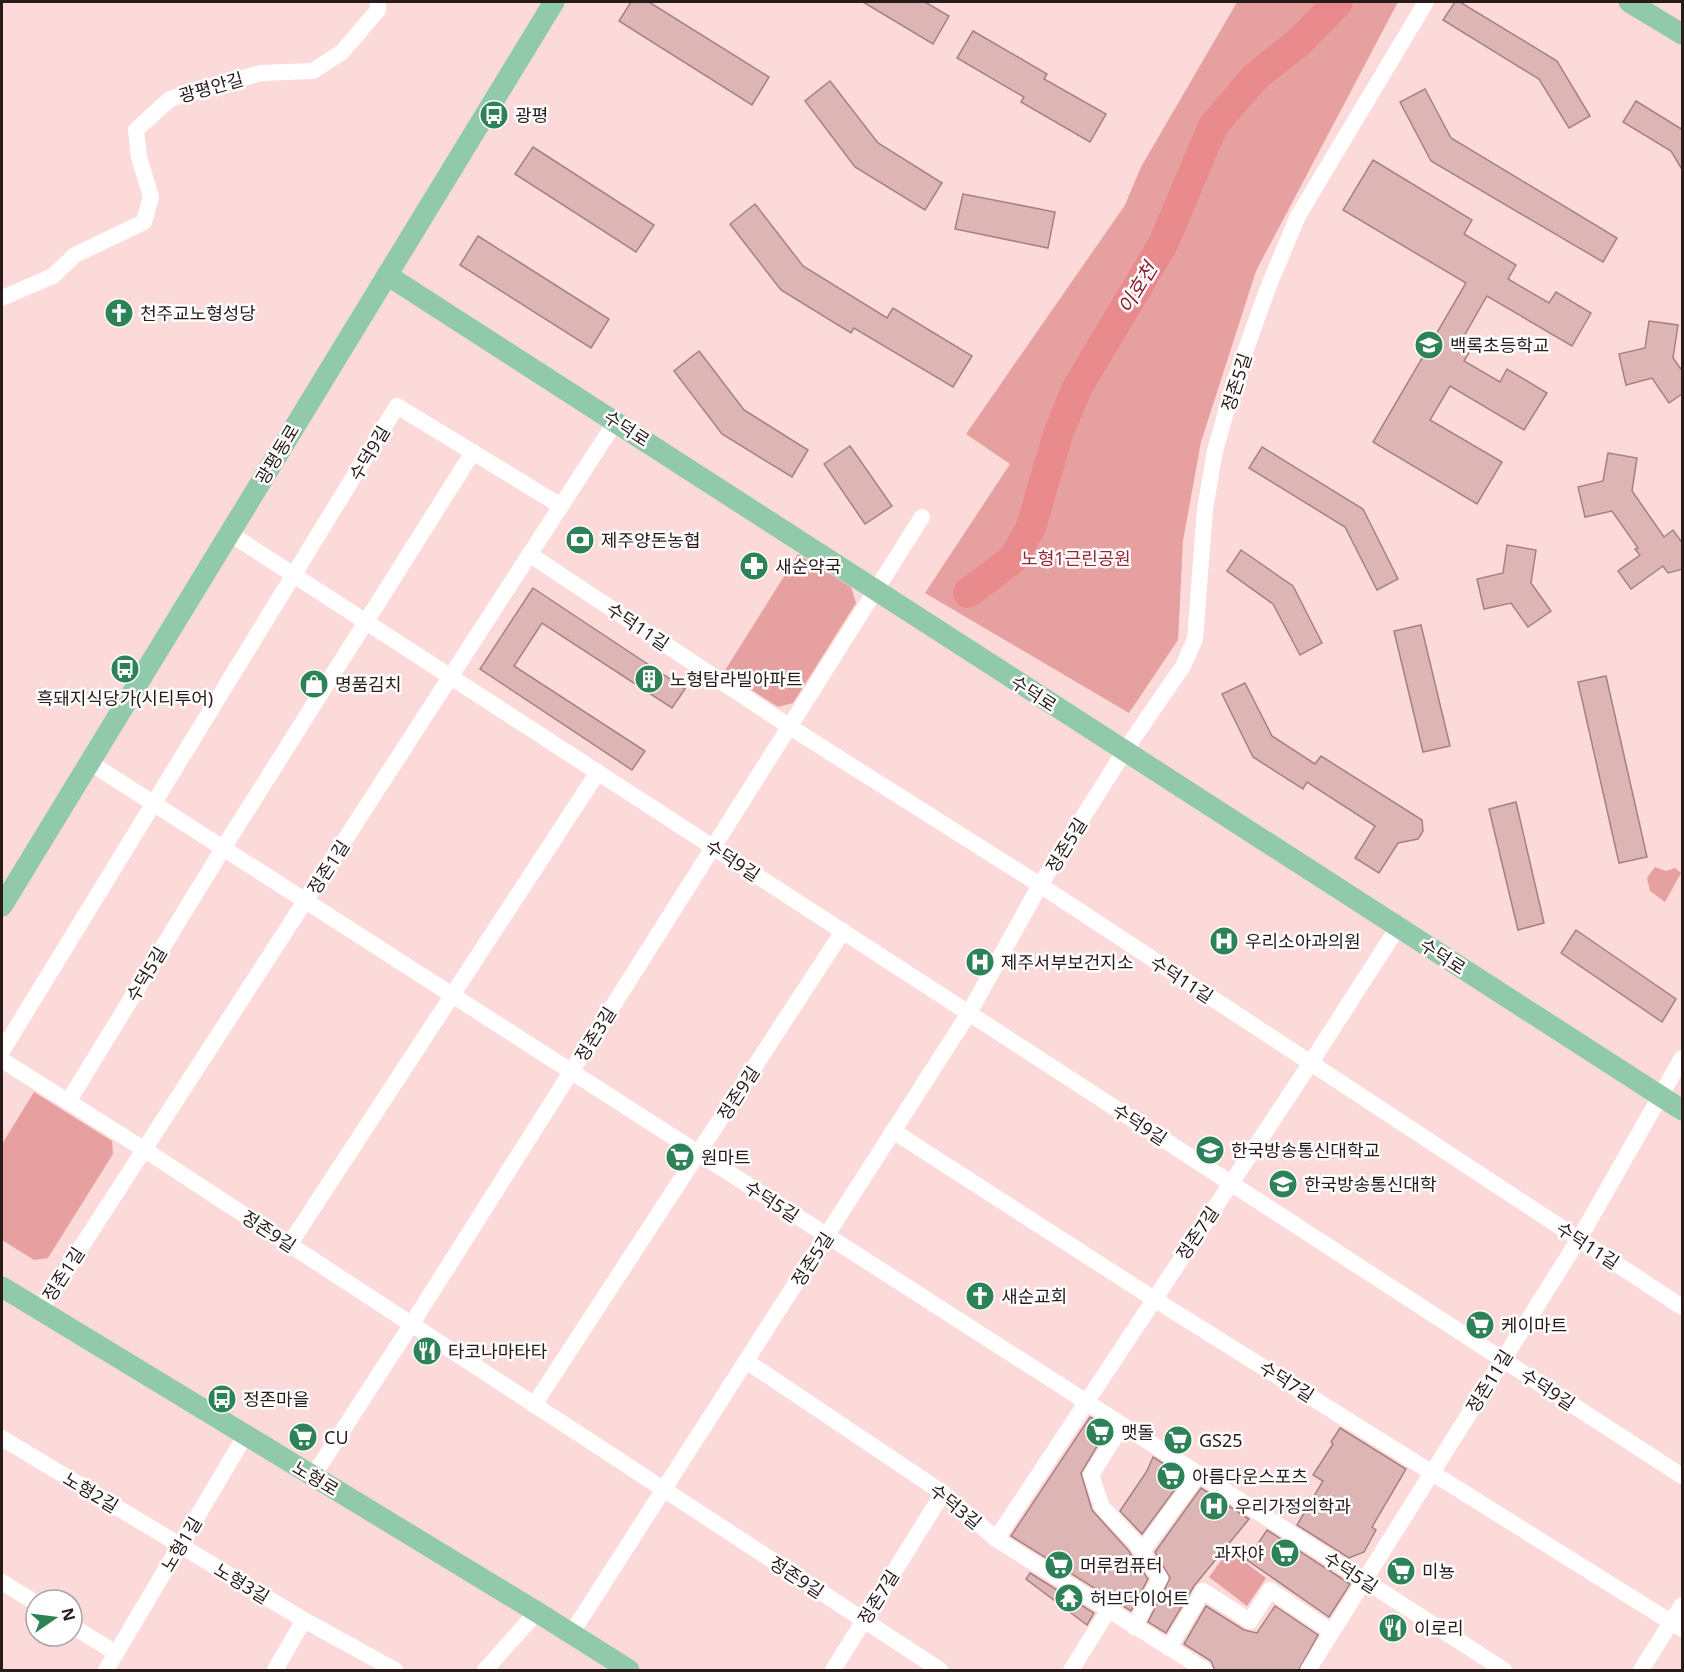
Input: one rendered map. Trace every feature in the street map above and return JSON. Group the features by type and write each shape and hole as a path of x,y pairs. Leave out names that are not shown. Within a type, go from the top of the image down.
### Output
{"main road":[{"name":"광평동로","path":"2,906 554,2"},
{"path":"1629,2 1683,34"},
{"name":"수덕로","path":"387,275 616,421 1124,752 1683,1110"},
{"name":"노형로","path":"2,1287 39,1312 537,1612 629,1671"}],"street":[{"name":"광평안길","path":"2,298 53,276 75,255 144,222 151,197 139,156 136,130 170,99 261,73 313,70 342,52 378,10 378,2"},
{"name":"정존5길","path":"572,1634 969,1013 1040,885 1124,752 1183,666 1195,639 1205,509 1215,451 1235,380 1269,285 1298,216 1426,2"},
{"name":"수덕9길","path":"155,804 397,406 561,506"},
{"name":"정존1길","path":"39,1312 616,421"},
{"path":"224,847 472,452"},
{"name":"정존3길","path":"313,1476 922,517"},
{"name":"수덕9길","path":"229,534 1683,1476"},
{"name":"수덕11길","path":"529,554 790,727 1040,885 1310,1064 1683,1306"},
{"name":"수덕5길","path":"89,762 1504,1671"},
{"path":"289,1245 598,772"},
{"path":"2,1050 155,804"},
{"name":"수덕5길","path":"68,1102 224,847"},
{"name":"정존7길","path":"996,1539 1398,927"},
{"name":"정존9길","path":"534,1405 843,931"},
{"name":"정존11길","path":"1308,1671 1578,1239 1659,1095 1683,1058"},
{"name":"정존9길","path":"2,1060 145,1150 940,1671"},
{"name":"수덕7길","path":"893,1131 1154,1299 1677,1626"},
{"name":"수덕3길","path":"746,1361 943,1493 996,1539 1205,1671"},
{"path":"1122,1426 1091,1475 1102,1507 1142,1551 1160,1578 1134,1627"},
{"name":"노형1길","path":"106,1671 245,1436"},
{"name":"노형2길","path":"2,1438 180,1546"},
{"path":"1142,1551 1198,1475"},
{"name":"정존7길","path":"833,1671 943,1493"},
{"name":"노형3길","path":"180,1546 395,1671"},
{"path":"2,1582 24,1596"},
{"path":"1168,1648 1203,1591 1250,1622 1270,1590 1332,1632"},
{"path":"1641,1671 1677,1626 1683,1605"},
{"path":"1071,1671 1108,1611"},
{"path":"485,1671 537,1612"},
{"path":"275,1671 304,1620"},
{"path":"84,1633 116,1653"}],"green space":[{"name":"노형1근린공원","path":"1237,2 1398,2 1256,271 1201,442 1183,541 1178,640 1129,713 925,593 1010,464 966,434 1125,205 1141,167"},
{"path":"798,554 851,587 856,603 793,703 778,707 724,672"},
{"path":"1655,867 1666,871 1675,868 1681,873 1665,902 1650,891 1647,878"},
{"path":"34,1092 112,1141 113,1154 48,1258 34,1260 2,1240 2,1144"},
{"path":"1229,1550 1266,1578 1247,1606 1209,1577"}],"building":[{"path":"631,2 649,2 769,77 752,105 619,21"},
{"path":"863,2 925,2 949,16 933,44"},
{"path":"1455,2 1460,2 1557,61 1590,116 1569,128 1539,79 1443,20"},
{"path":"973,31 1047,74 1044,79 1106,114 1090,142 1021,102 1024,97 957,58"},
{"path":"830,81 878,143 942,183 925,210 855,167 805,101"},
{"path":"1425,89 1451,138 1617,238 1603,262 1431,161 1400,102"},
{"path":"1636,101 1683,130 1683,171 1671,151 1623,122"},
{"path":"533,147 654,225 636,252 515,174"},
{"path":"1373,160 1472,220 1464,234 1516,265 1508,279 1549,303 1556,292 1591,313 1572,346 1487,296 1463,338 1474,344 1464,361 1500,382 1507,369 1547,393 1524,430 1450,386 1430,420 1502,462 1477,504 1373,442 1466,283 1343,210"},
{"path":"963,194 1055,212 1048,248 955,229"},
{"path":"755,204 803,266 887,318 893,308 972,356 953,387 854,328 851,333 781,290 730,224"},
{"path":"478,236 609,319 591,348 460,265"},
{"path":"1649,321 1678,325 1673,358 1683,372 1683,393 1669,403 1652,378 1626,385 1619,354 1645,348"},
{"path":"699,351 744,410 808,450 792,477 722,434 674,371"},
{"path":"850,446 892,506 865,524 824,464"},
{"path":"1262,447 1363,509 1398,579 1377,590 1345,527 1249,468"},
{"path":"1608,453 1637,458 1632,491 1664,537 1673,530 1683,544 1683,569 1668,573 1663,566 1631,589 1618,571 1640,555 1635,549 1638,548 1612,511 1585,517 1578,487 1603,481"},
{"path":"1507,545 1536,550 1531,583 1551,611 1528,627 1511,603 1484,609 1477,579 1503,573"},
{"path":"1241,550 1293,586 1322,643 1300,655 1273,604 1227,571"},
{"name":"노형탐라빌아파트","path":"533,588 685,689 672,708 542,623 514,666 645,751 632,770 480,669"},
{"path":"1421,625 1450,746 1423,752 1394,631"},
{"path":"1606,676 1647,857 1619,863 1578,682"},
{"path":"1245,683 1272,736 1315,764 1321,756 1422,820 1423,831 1418,839 1398,843 1379,873 1355,858 1375,826 1307,782 1303,789 1253,757 1222,694"},
{"path":"1516,802 1544,923 1518,930 1489,809"},
{"path":"1576,930 1676,999 1662,1022 1561,953"},
{"path":"1090,1417 1108,1428 1081,1473 1092,1510 1128,1550 1148,1579 1131,1611 1011,1536"},
{"path":"1340,1428 1406,1469 1372,1527 1376,1530 1364,1552 1349,1558 1297,1525 1323,1481 1313,1475 1333,1444 1331,1442"},
{"path":"1153,1457 1184,1477 1142,1534 1120,1511 1147,1471"},
{"path":"1201,1488 1249,1519 1194,1586 1166,1633 1148,1622 1170,1578 1155,1552"},
{"path":"1267,1530 1350,1584 1329,1617 1247,1560"},
{"path":"1030,1573 1094,1613 1087,1625 1026,1579"},
{"path":"1206,1606 1244,1630 1257,1633 1275,1606 1318,1635 1298,1671 1215,1671 1211,1661 1184,1644"}],"waterway":[{"name":"이호천","path":"968,593 1013,559 1031,527 1058,434 1077,388 1163,244 1213,126 1254,78 1299,42 1338,2"}],"place":[{"name":"광평","path":"494,115"},
{"name":"천주교노형성당","path":"119,313"},
{"name":"백록초등학교","path":"1429,345"},
{"name":"제주양돈농협","path":"580,540"},
{"name":"새순약국","path":"754,566"},
{"name":"흑돼지식당가(시티투어)","path":"125,669"},
{"name":"노형탐라빌아파트","path":"649,679"},
{"name":"명품김치","path":"314,684"},
{"name":"우리소아과의원","path":"1224,941"},
{"name":"제주서부보건지소","path":"980,962"},
{"name":"한국방송통신대학교","path":"1210,1150"},
{"name":"원마트","path":"680,1157"},
{"name":"한국방송통신대학","path":"1283,1184"},
{"name":"새순교회","path":"980,1296"},
{"name":"케이마트","path":"1480,1325"},
{"name":"타코나마타타","path":"427,1351"},
{"name":"정존마을","path":"222,1399"},
{"name":"맷돌","path":"1100,1432"},
{"name":"CU","path":"303,1437"},
{"name":"GS25","path":"1178,1440"},
{"name":"아름다운스포츠","path":"1171,1476"},
{"name":"우리가정의학과","path":"1214,1506"},
{"name":"과자야","path":"1285,1553"},
{"name":"머루컴퓨터","path":"1059,1565"},
{"name":"미뇽","path":"1401,1571"},
{"name":"허브다이어트","path":"1069,1598"},
{"name":"이로리","path":"1393,1628"}]}
